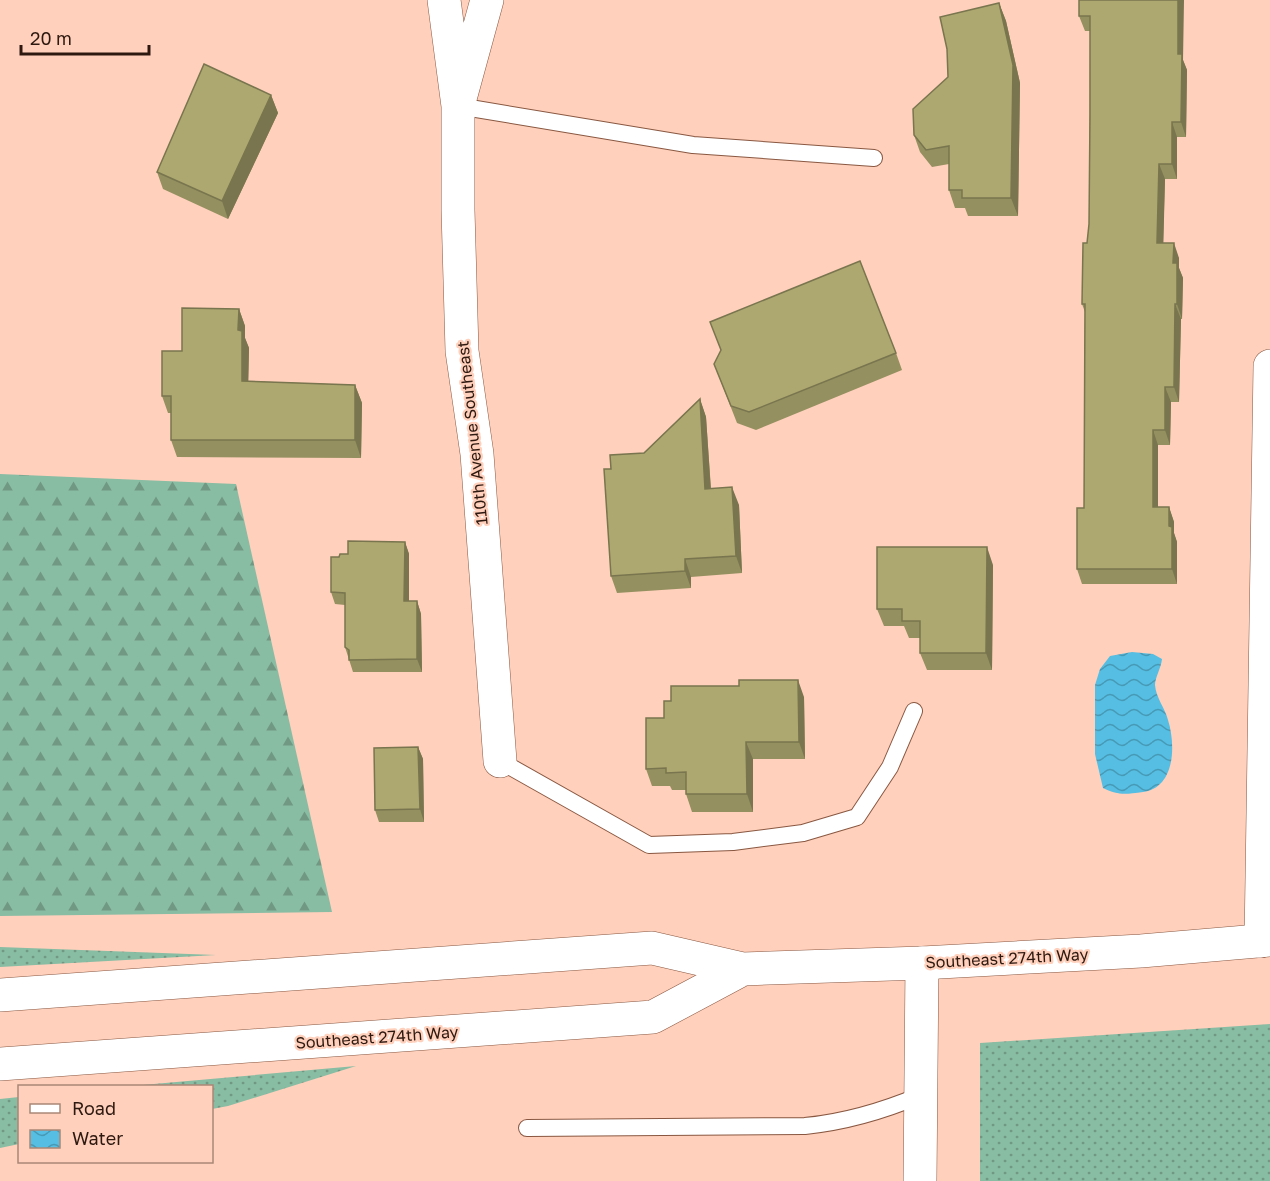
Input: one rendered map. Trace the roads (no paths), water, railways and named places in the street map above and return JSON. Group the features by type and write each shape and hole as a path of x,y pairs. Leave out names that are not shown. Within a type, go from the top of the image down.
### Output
{"main road":[{"name":"110th Avenue Southeast","path":"444,0 458,106 462,351 477,454 500,761"},
{"name":"110th Avenue Southeast","path":"458,106 487,0"},
{"path":"1265,941 1270,366"},
{"name":"Southeast 274th Way","path":"0,995 652,948 743,969 922,963 1141,951 1265,941"},
{"path":"920,1181 922,963"},
{"name":"Southeast 274th Way","path":"0,1064 653,1017 743,969"}],"lane":[{"path":"458,106 693,145 874,158"},
{"path":"500,761 649,845 733,842 802,833 857,817 890,767 914,711"},
{"path":"527,1128 833,1124 861,1117 921,1095"}],"water":[{"path":"1132,652 1153,654 1162,659 1155,685 1171,730 1172,753 1167,774 1162,783 1154,789 1123,794 1103,788 1095,754 1095,685 1100,669 1110,656"}]}
